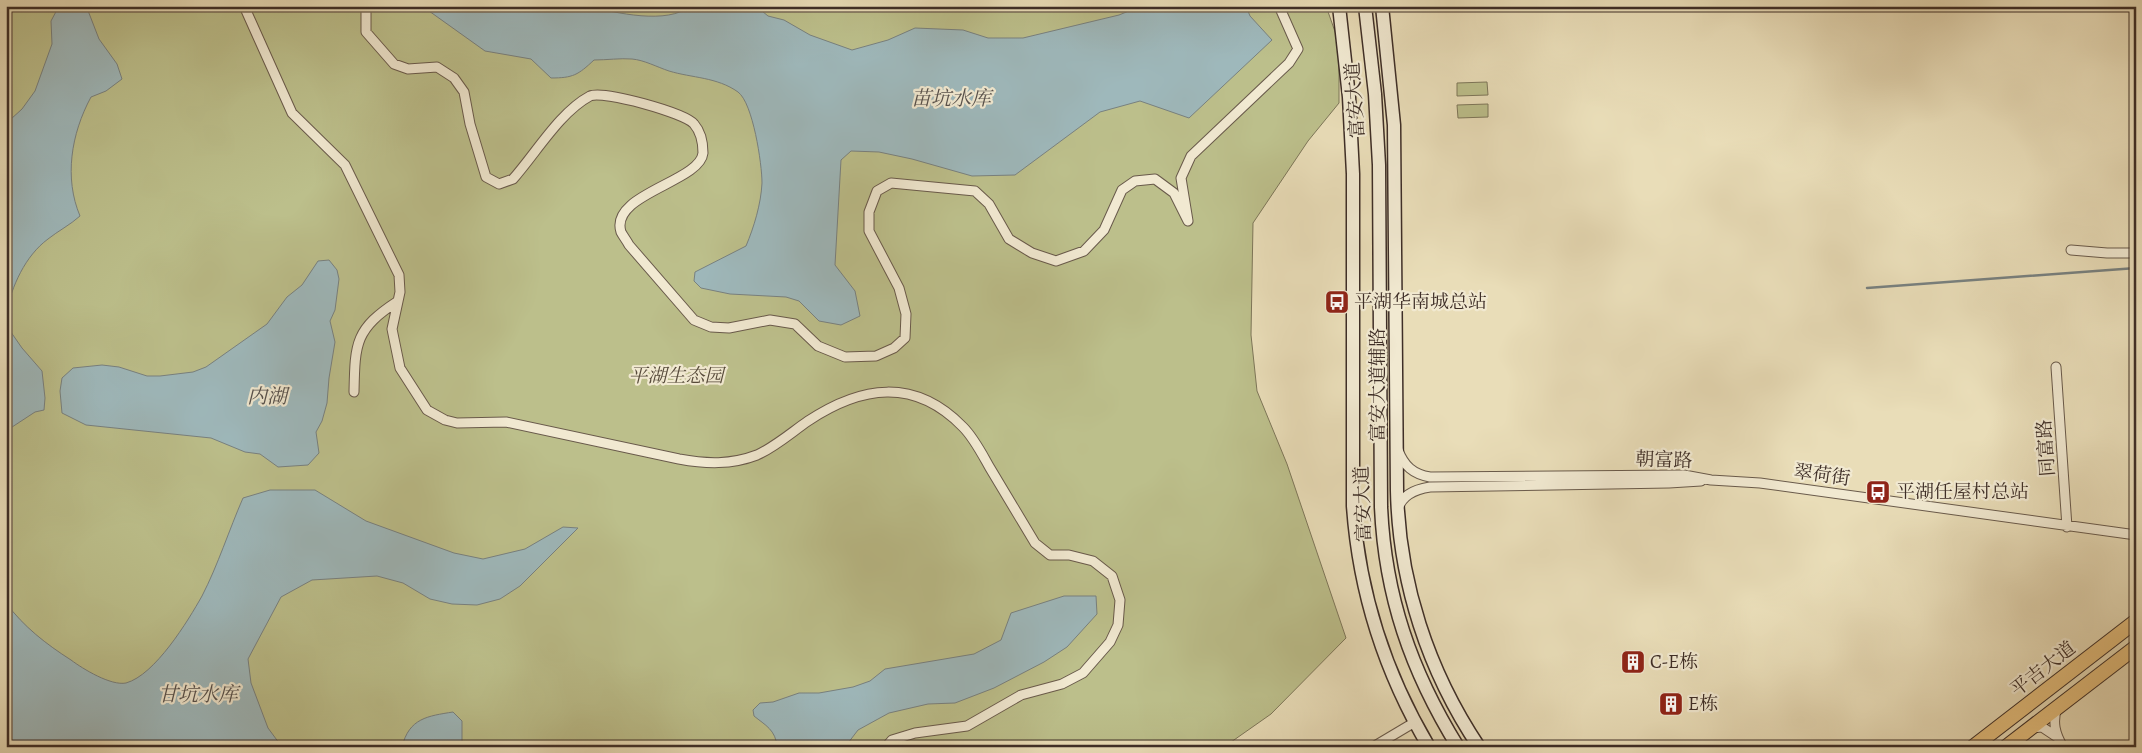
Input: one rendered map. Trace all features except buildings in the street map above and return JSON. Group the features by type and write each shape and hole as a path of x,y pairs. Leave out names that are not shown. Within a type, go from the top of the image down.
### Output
{"main road":[{"name":"富安大道","path":"1339,6 1349,97 1353,174 1355,526 1360,568 1376,628 1392,672 1429,747"},
{"name":"富安大道","path":"1365,6 1375,94 1379,165 1380,452 1384,557 1394,603 1421,680 1458,747"},
{"name":"富安大道辅路","path":"1382,6 1394,125 1398,512 1406,577 1423,634 1442,680 1479,747"},
{"path":"1380,452 1396,359"},
{"name":"平吉大道","path":"1973,747 2136,621"},
{"name":"平吉大道","path":"2006,747 2136,647"}],"street":[{"path":"244,6 292,113 345,165 399,275 400,292 392,329 400,368 426,410 444,420 457,423 506,422 702,463 730,463 759,454 831,406 858,396 880,392 901,393 921,397 937,406 964,428 1035,543 1050,555 1069,554 1093,561 1112,576 1120,600 1118,625 1110,642 1083,673 1062,684 1021,695 966,726 915,733 892,740 886,747"},
{"path":"366,6 366,32 394,64 408,69 437,67 454,78 464,92 470,124 486,177 499,184 513,179 572,107 593,95 630,99 693,123 702,138 703,155 696,167 633,202 621,219 621,231 629,245 694,320 711,327 729,328 770,320 795,324 818,346 845,356 876,356 894,348 905,338 906,314 899,288 869,231 869,212 877,192 891,184 975,191 989,204 1009,239 1032,253 1056,261 1084,251 1104,230 1122,190 1135,181 1155,179 1174,193 1188,221 1181,178 1190,156 1288,62 1298,49 1279,6"},
{"path":"2071,250 2136,253"},
{"path":"354,392 354,358 358,340 380,312 398,301"},
{"name":"同富路","path":"2056,366 2067,527"},
{"name":"朝富路","path":"1397,447 1406,466 1413,472 1430,477 1670,474 1711,480"},
{"name":"朝富路","path":"1398,512 1399,505 1407,495 1430,487 1669,483 1711,480"},
{"name":"翠荷街","path":"1711,480 1760,483 2067,527 2136,535"},
{"path":"2057,707 2054,717 2057,737 2063,747"},
{"path":"1373,747 1415,722"},
{"path":"2031,728 2042,727 2057,737"}],"green space":[{"name":"平湖生态园","path":"6,6 1326,6 1339,43 1339,103 1308,141 1253,223 1251,335 1257,391 1287,464 1346,638 1271,714 1224,747 6,747"},
{"path":"1487,82 1488,95 1457,96 1457,83"},
{"path":"1488,104 1488,117 1458,118 1457,105"}],"water":[{"path":"59,6 87,8 99,39 117,64 122,79 106,91 91,97 79,126 72,156 71,171 72,187 80,216 48,239 26,263 12,292 6,313 6,118 11,119 22,109 35,91 52,44 51,21"},
{"name":"苗坑水库","path":"422,6 589,6 613,12 655,16 680,12 690,6 756,6 768,16 784,20 810,35 852,50 888,40 915,28 963,30 988,38 1023,38 1119,15 1141,6 1246,6 1250,16 1272,40 1189,118 1140,101 1100,112 1015,175 972,176 879,152 851,151 841,160 835,265 855,291 860,316 841,325 819,321 799,301 786,297 730,294 701,288 694,281 695,272 746,246 759,207 762,183 756,134 748,108 738,92 722,83 669,71 632,59 594,60 575,75 551,78 531,59 485,51"},
{"name":"内湖","path":"329,260 337,270 339,279 335,310 330,321 335,342 327,403 322,421 316,432 319,453 308,465 278,467 260,454 245,452 211,438 86,425 62,413 60,391 62,378 73,368 102,365 119,367 147,376 160,376 193,372 206,367 267,324 287,297 302,285 318,261"},
{"path":"6,325 22,348 42,371 45,398 44,410 35,412 6,431"},
{"name":"甘坑水库","path":"270,490 315,490 366,521 454,553 483,559 525,549 563,527 578,528 520,586 500,599 477,605 452,604 430,599 403,583 377,576 312,580 281,597 248,659 251,683 268,728 282,747 6,747 6,603 20,620 36,634 76,664 105,679 126,683 148,670 159,659 188,619 208,584 243,498"},
{"path":"1064,596 1096,596 1097,614 1067,647 1044,662 994,688 955,703 928,704 889,713 858,730 845,747 777,747 775,736 766,725 754,716 753,710 760,703 773,702 799,693 819,693 853,687 870,681 885,669 974,654 1001,640 1011,613"},
{"path":"453,712 462,721 462,747 402,747 405,737 415,724 428,717"}],"waterway":[{"path":"1867,288 2136,268"}],"place":[{"name":"平湖华南城总站","path":"1337,302"},
{"name":"平湖任屋村总站","path":"1878,492"},
{"name":"C-E栋","path":"1633,662"},
{"name":"E栋","path":"1671,704"}]}
